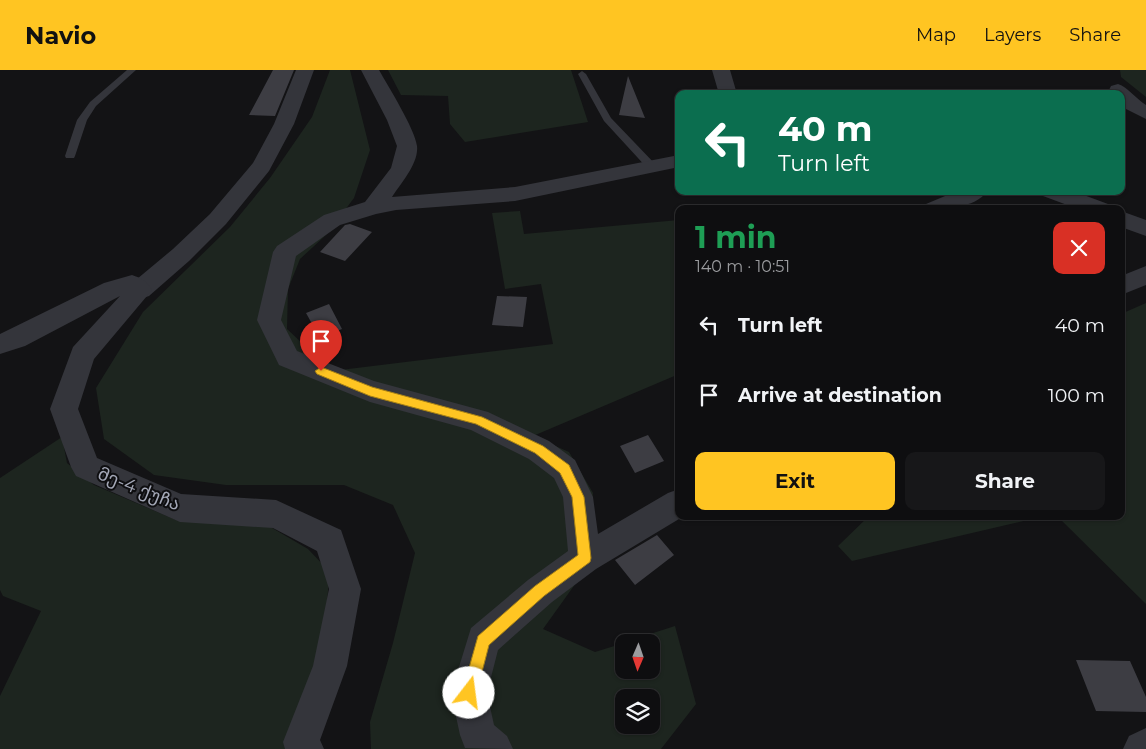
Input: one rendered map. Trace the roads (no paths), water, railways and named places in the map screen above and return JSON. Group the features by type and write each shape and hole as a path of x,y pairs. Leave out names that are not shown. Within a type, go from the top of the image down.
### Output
{"street":[{"path":"0,344 16,339 113,288 132,284 140,290 181,255 218,219 262,166 284,124 305,70"},
{"path":"370,70 397,120 407,146 401,169 373,207"},
{"path":"721,70 727,90"},
{"path":"1125,98 1129,103 1146,113"},
{"path":"585,558 578,497 564,469 539,450 478,420 370,391 288,358 269,320 285,252 332,220 373,207 396,203 516,194 675,163"},
{"path":"944,205 967,195"},
{"path":"1062,195 1089,205"},
{"path":"1125,220 1146,228"},
{"path":"1125,284 1146,275"},
{"name":"მე-4 ქუჩა","path":"140,290 82,354 64,409 86,467 180,508 276,514 330,542 345,589 330,666 301,742 305,749"},
{"path":"494,749 478,735 469,693 483,640 540,591 585,558 675,505"},
{"path":"1142,749 1146,747"}],"lane":[{"path":"70,156 82,120 93,104 132,70"},
{"path":"582,74 607,119 653,168"}]}
